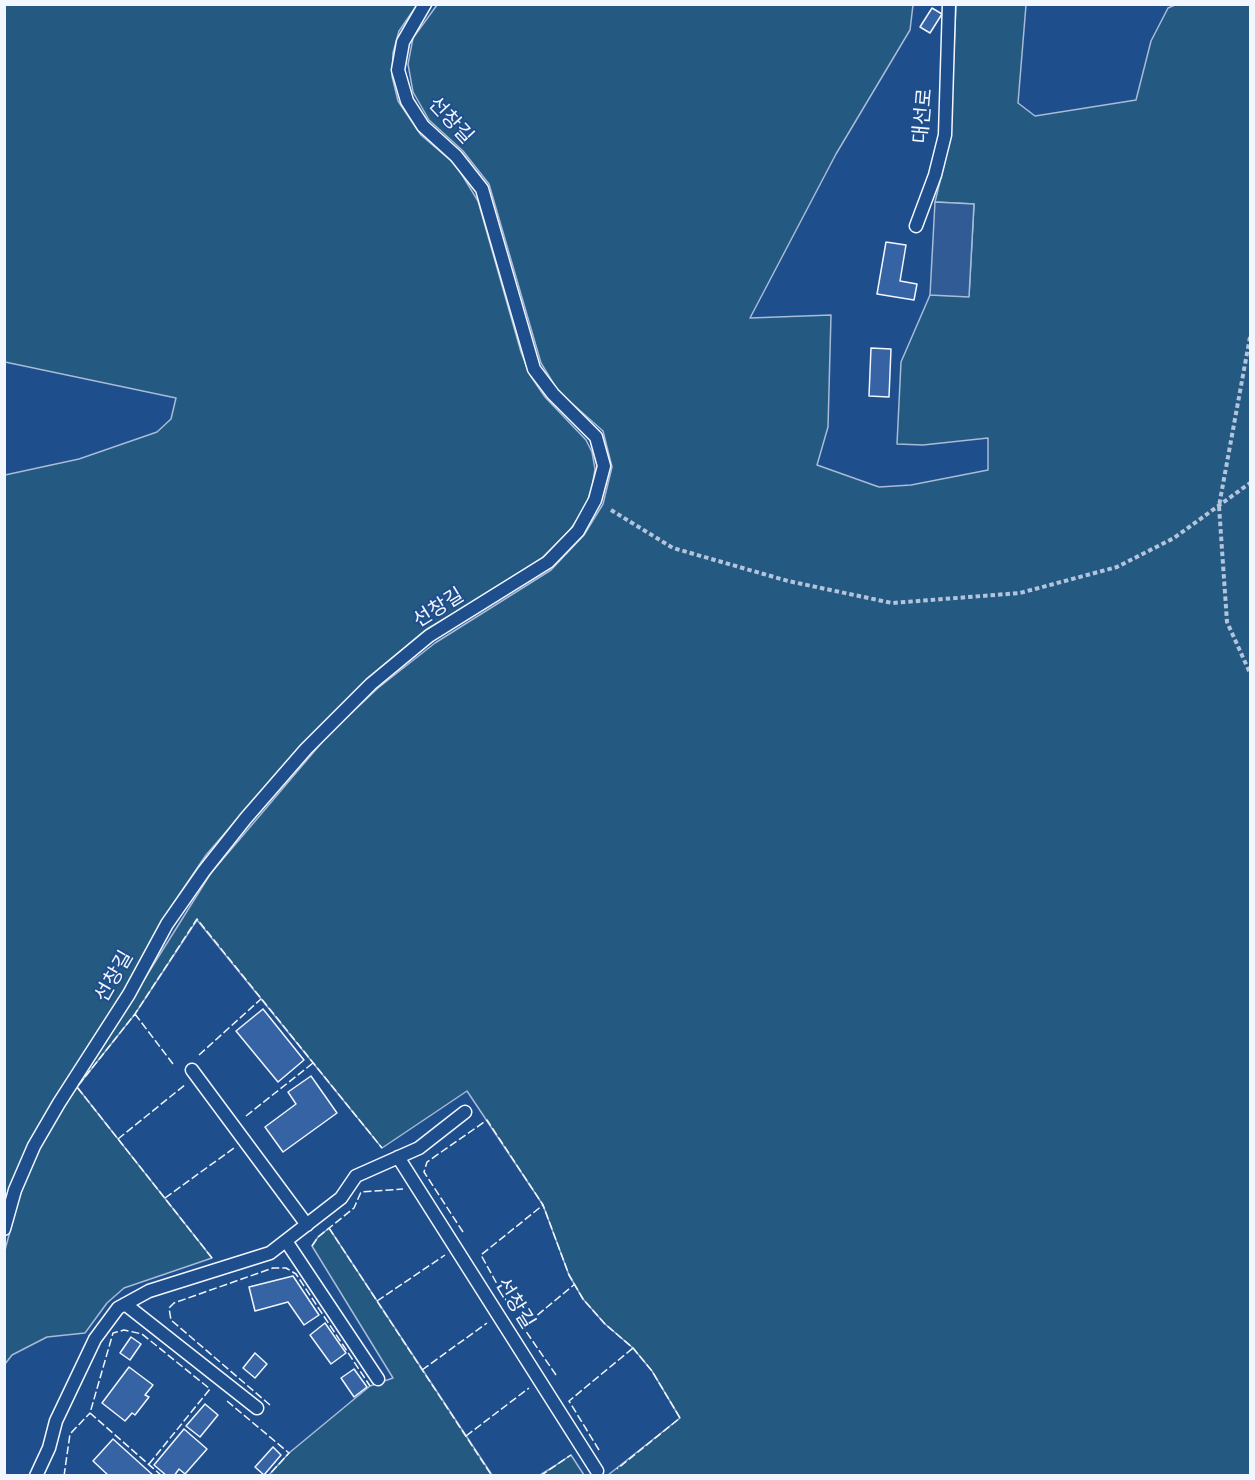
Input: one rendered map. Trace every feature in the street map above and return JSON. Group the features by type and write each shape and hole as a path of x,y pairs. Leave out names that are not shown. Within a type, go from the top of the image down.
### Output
{"lane":[{"name":"선창길","path":"4,1229 15,1190 34,1146 129,994 167,924 218,854 306,749 371,684 429,636 548,562 578,531 595,500 604,466 596,437 553,394 534,369 482,189 456,156 423,126 407,101 398,70 403,42 425,4"},
{"name":"대선로","path":"916,226 935,175 945,135 949,4"},
{"path":"192,1070 307,1225"},
{"path":"36,1476 49,1448 56,1421 94,1339 118,1308 149,1291 270,1252 340,1198 356,1176 419,1148 465,1112"},
{"name":"선창길","path":"399,1157 597,1471"},
{"path":"286,1241 378,1379"},
{"path":"125,1304 257,1408"}],"path":[{"path":"1251,337 1219,506 1227,622 1251,673"},
{"path":"595,500 673,548 788,580 892,603 1020,593 1117,567 1174,538 1251,483"}],"shaded area":[{"path":"5,5 417,5 399,31 393,53 392,76 398,101 421,135 456,165 478,201 521,352 530,375 545,397 586,440 592,452 595,469 592,488 585,508 570,530 542,558 494,590 427,629 368,678 301,745 206,855 162,920 124,990 56,1098 5,1208 5,475 79,459 157,432 171,419 176,398 5,362"},
{"path":"437,5 913,5 910,30 836,154 750,318 831,315 828,427 817,465 879,487 911,485 988,470 988,438 923,445 897,444 901,362 930,295 969,296 974,204 935,202 950,140 956,5 1026,5 1018,103 1035,116 1136,100 1151,41 1168,8 1175,5 1250,5 1250,1475 608,1475 680,1418 652,1371 633,1348 605,1324 583,1299 569,1275 543,1205 467,1091 382,1148 197,920 135,1014 77,1087 212,1258 124,1288 107,1303 85,1333 47,1337 12,1355 5,1364 5,1250 21,1190 39,1147 211,873 329,734 378,688 435,643 551,570 584,535 603,504 612,467 603,431 558,391 541,363 489,184 463,151 429,120 413,92 408,64 413,38"},
{"path":"935,202 974,204 969,297 930,295"},
{"path":"329,1228 492,1475 268,1476 289,1453 370,1386 393,1378 312,1246 318,1237"},
{"path":"571,1455 584,1475 540,1475 553,1467"}],"building":[{"path":"932,8 942,14 930,33 920,27"},
{"path":"886,242 906,245 900,281 917,284 914,300 877,294"},
{"path":"871,348 891,349 889,397 869,396"},
{"path":"263,1009 304,1060 278,1082 236,1031"},
{"path":"311,1076 337,1113 283,1152 265,1127 296,1104 288,1092"},
{"path":"293,1276 319,1315 304,1325 288,1302 255,1311 249,1287"},
{"path":"325,1323 346,1353 331,1364 310,1335"},
{"path":"131,1337 141,1344 130,1360 120,1353"},
{"path":"255,1353 267,1364 255,1378 243,1368"},
{"path":"129,1367 153,1385 145,1395 149,1397 135,1415 132,1413 125,1421 102,1403"},
{"path":"354,1369 367,1387 354,1397 341,1378"},
{"path":"205,1404 218,1415 200,1437 186,1426"},
{"path":"184,1429 207,1449 185,1474 179,1469 174,1476 167,1476 154,1465"},
{"path":"113,1439 154,1476 109,1476 93,1461"},
{"path":"273,1447 281,1455 264,1475 255,1467"}],"fence":[{"path":"212,1258 77,1087 135,1014 197,919 382,1148"},
{"path":"199,1055 261,999"},
{"path":"135,1014 173,1064"},
{"path":"246,1116 313,1063"},
{"path":"118,1139 186,1084"},
{"path":"463,1232 424,1172 427,1162 487,1120 543,1205 569,1275 583,1299 605,1324 633,1348 652,1371 680,1418 617,1469"},
{"path":"165,1198 234,1148"},
{"path":"312,1246 318,1237 354,1208 361,1192 403,1189"},
{"path":"507,1302 481,1255 543,1205"},
{"path":"329,1228 492,1476"},
{"path":"377,1301 445,1255"},
{"path":"270,1405 171,1320 169,1308 174,1303 273,1268 286,1268 296,1274 370,1386"},
{"path":"556,1375 523,1327 575,1284"},
{"path":"422,1370 487,1323"},
{"path":"149,1464 210,1389 142,1334 124,1330 113,1333 90,1413 162,1476"},
{"path":"599,1450 569,1401 633,1348"},
{"path":"466,1436 529,1388"},
{"path":"227,1401 289,1453 268,1476"},
{"path":"64,1476 70,1434 90,1413"},
{"path":"540,1476 571,1455"}]}
